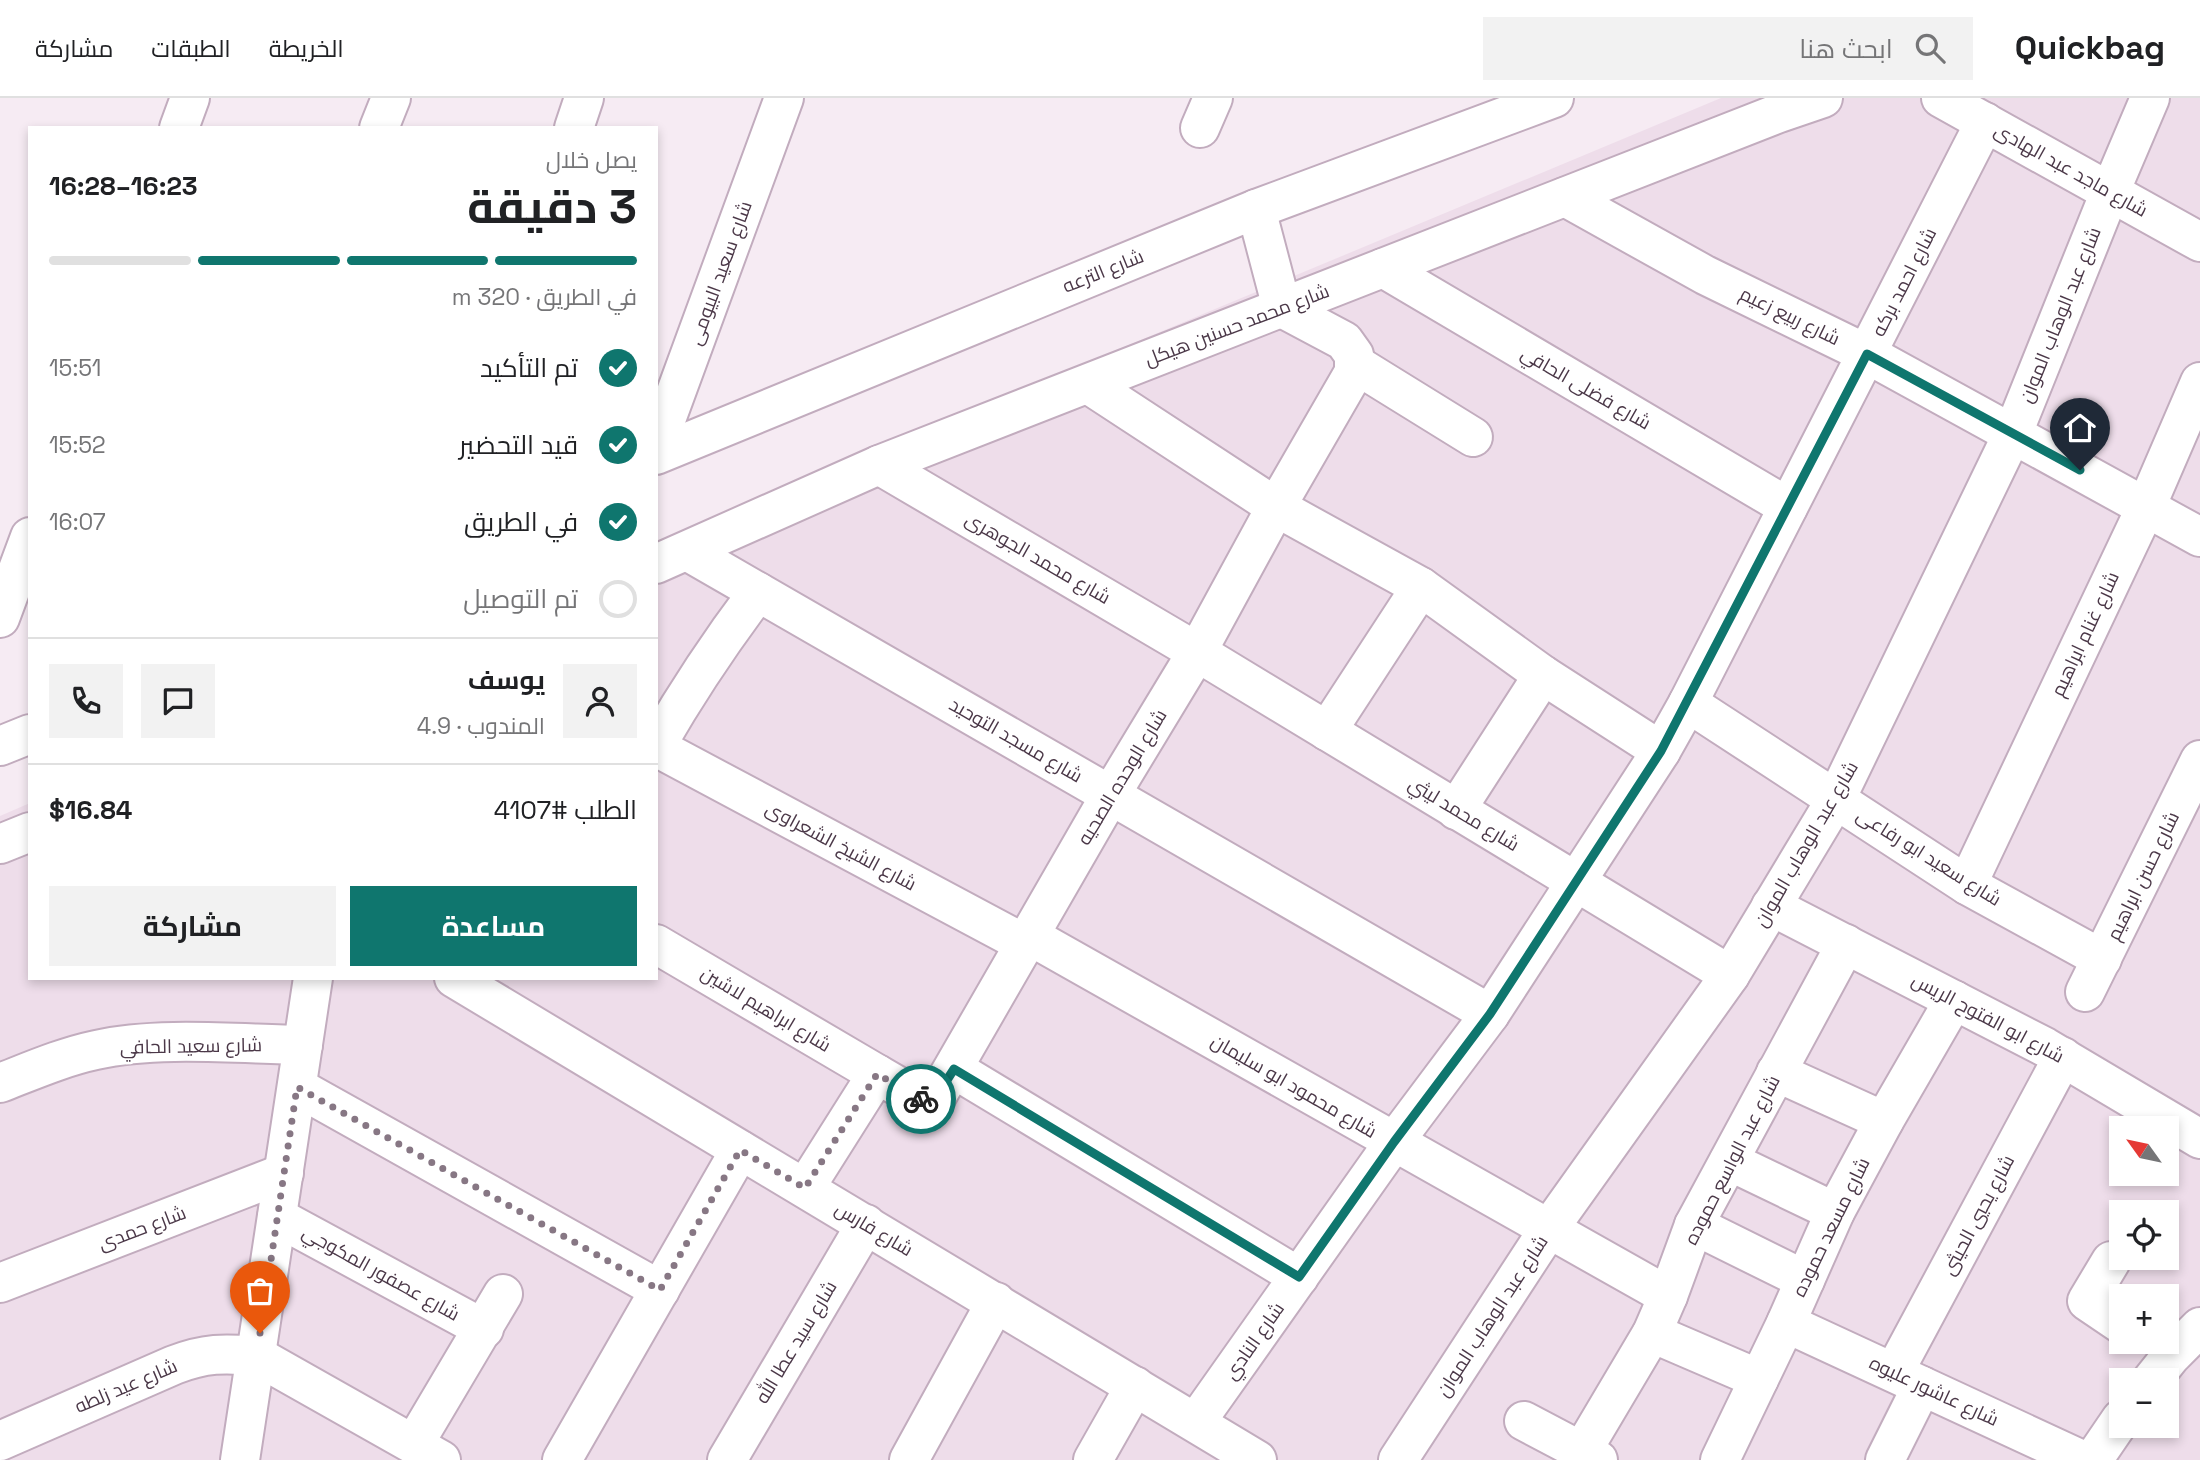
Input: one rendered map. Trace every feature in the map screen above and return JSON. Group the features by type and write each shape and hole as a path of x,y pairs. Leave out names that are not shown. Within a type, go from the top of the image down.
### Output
{"street":[{"path":"181,126 190,98"},
{"path":"380,126 391,98"},
{"path":"575,126 584,98"},
{"name":"شارع سعيد البيومى","path":"658,442 784,98"},
{"name":"شارع الترعه","path":"658,454 1256,209 1554,98"},
{"name":"شارع محمد حسنين هيكل","path":"672,558 879,465 1564,197 1777,105 1823,98"},
{"name":"شارع ماجد عبد الهادى","path":"1941,98 2200,242"},
{"name":"شارع عبد الوهاب الموان","path":"1398,1460 1548,1230 1730,975 1836,799 2014,433 2150,98"},
{"name":"شارع احمد بركه","path":"1688,703 1985,122"},
{"name":"شارع ربيع زعيم","path":"1564,197 1705,275 1867,354 2200,537"},
{"path":"1256,209 1282,307 1344,341 1350,347 1355,364 1473,437"},
{"name":"شارع فضلى الحافي","path":"1383,268 1788,507"},
{"name":"شارع الوحده الصحيه","path":"877,1074 920,1099 929,1100 938,1094 1111,794 1198,652 1354,372 1355,364"},
{"name":"شارع غنام ابراهيم","path":"1967,885 2146,507 2200,382"},
{"path":"1088,384 1276,508 1420,587 1543,675 1661,751"},
{"name":"شارع محمد الجوهرى","path":"879,465 1198,652"},
{"path":"0,618 28,542"},
{"name":"شارع مسجد التوحيد","path":"672,558 758,592 1490,1014"},
{"path":"1327,731 1420,587"},
{"path":"658,743 720,642 758,592"},
{"name":"شارع محمد ليثي","path":"1198,652 1730,975"},
{"path":"1456,810 1543,675"},
{"name":"شارع سعيد ابو رفاعى","path":"1688,703 1967,885 2094,975"},
{"name":"شارع النادي","path":"1196,1422 1394,1142 1490,1014 1577,883 1661,751 1688,703"},
{"path":"0,746 28,735"},
{"name":"شارع الشيخ الشعراوى","path":"658,748 1028,940"},
{"name":"شارع حسن ابراهيم","path":"2094,975 2200,760"},
{"path":"0,844 28,833"},
{"name":"شارع ابو الفتوح الريس","path":"1771,906 2063,1058 2200,1139"},
{"name":"شارع محمود ابو سليمان","path":"1028,940 1668,1296"},
{"name":"شارع عبد الواسع حموده","path":"1590,1456 1668,1296 1694,1225 1846,944"},
{"name":"شارع ابراهيم لاشين","path":"658,945 877,1074"},
{"path":"240,1460 313,980"},
{"name":"شارع فارس","path":"457,980 1257,1460"},
{"name":"شارع مسعد حموده","path":"1720,1460 1786,1323 1835,1212 1954,1000"},
{"name":"شارع سعيد الحافي","path":"0,1083 71,1056 123,1045 303,1045"},
{"name":"شارع يحيي الحيثى","path":"1885,1460 1908,1379 2063,1058"},
{"path":"954,1069 1299,1277"},
{"path":"1776,1072 1884,1121"},
{"path":"805,1188 877,1074"},
{"path":"297,1087 660,1290"},
{"path":"562,1460 740,1150"},
{"path":"1729,1161 1835,1212"},
{"name":"شارع حمدى","path":"0,1283 284,1173"},
{"name":"شارع عصفور المكوجي","path":"277,1217 484,1329"},
{"name":"شارع سيد عطا الله","path":"727,1460 866,1224"},
{"path":"1694,1225 1805,1280"},
{"path":"2109,1264 2087,1301 2109,1316"},
{"name":"شارع عصفور المكوجي","path":"427,1452 503,1294"},
{"path":"909,1460 996,1302"},
{"name":"شارع عاشور عليوه","path":"1786,1323 2082,1460"},
{"path":"2157,1360 2200,1327"},
{"path":"1651,1333 1759,1379"},
{"name":"شارع عيد زلطه","path":"0,1441 199,1356 225,1353 257,1356"},
{"path":"257,1356 427,1452"},
{"path":"1093,1460 1135,1386"},
{"path":"1524,1421 1590,1456"},
{"path":"2093,1460 2109,1437"}],"shaded area":[{"path":"1721,98 2200,98 2200,1460 0,1460 0,816 28,804 28,980 658,980 658,541"}],"way so far":[{"path":"260,1333 297,1087 660,1290 740,1150 805,1188 877,1074 921,1099"}],"route":[{"path":"921,1099 929,1100 938,1094 954,1069 1299,1277 1394,1142 1490,1014 1661,751 1867,354 2080,470"}]}
